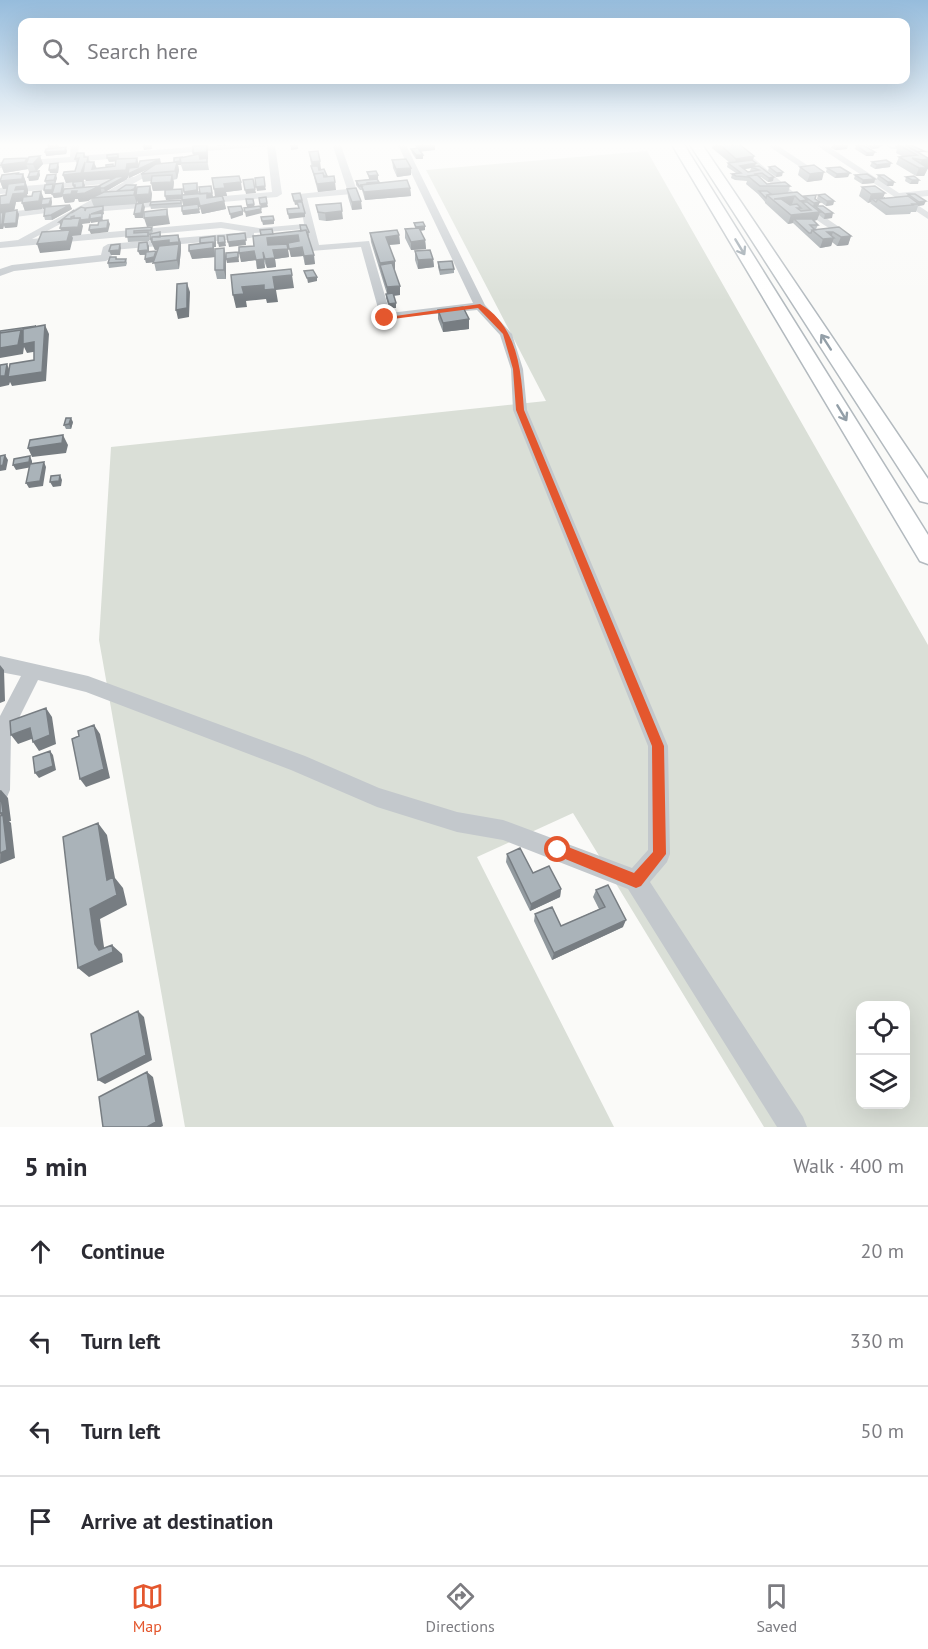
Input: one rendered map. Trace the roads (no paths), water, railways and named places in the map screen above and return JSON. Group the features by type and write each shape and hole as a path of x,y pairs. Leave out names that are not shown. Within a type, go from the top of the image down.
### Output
{"main road":[{"path":"709,196 928,555"},
{"path":"731,196 928,496"}],"street":[{"path":"0,255 16,243 105,196"},
{"path":"0,216 82,208 280,196"},
{"path":"289,196 309,226 315,249 365,243 385,318 480,306"},
{"path":"426,196 480,306 506,334 517,369 520,410 658,746 659,854 636,881"},
{"path":"792,196 838,231"},
{"path":"897,196 903,196"},
{"path":"897,196 928,216 917,222 923,226"},
{"path":"0,245 221,225 259,231 309,226"},
{"path":"0,273 12,268 106,258 108,248 226,238 250,235 259,231"},
{"path":"0,664 88,684 298,763 377,796 457,822 503,830 636,881 793,1127"},
{"path":"0,790 1,734 33,672"}]}
